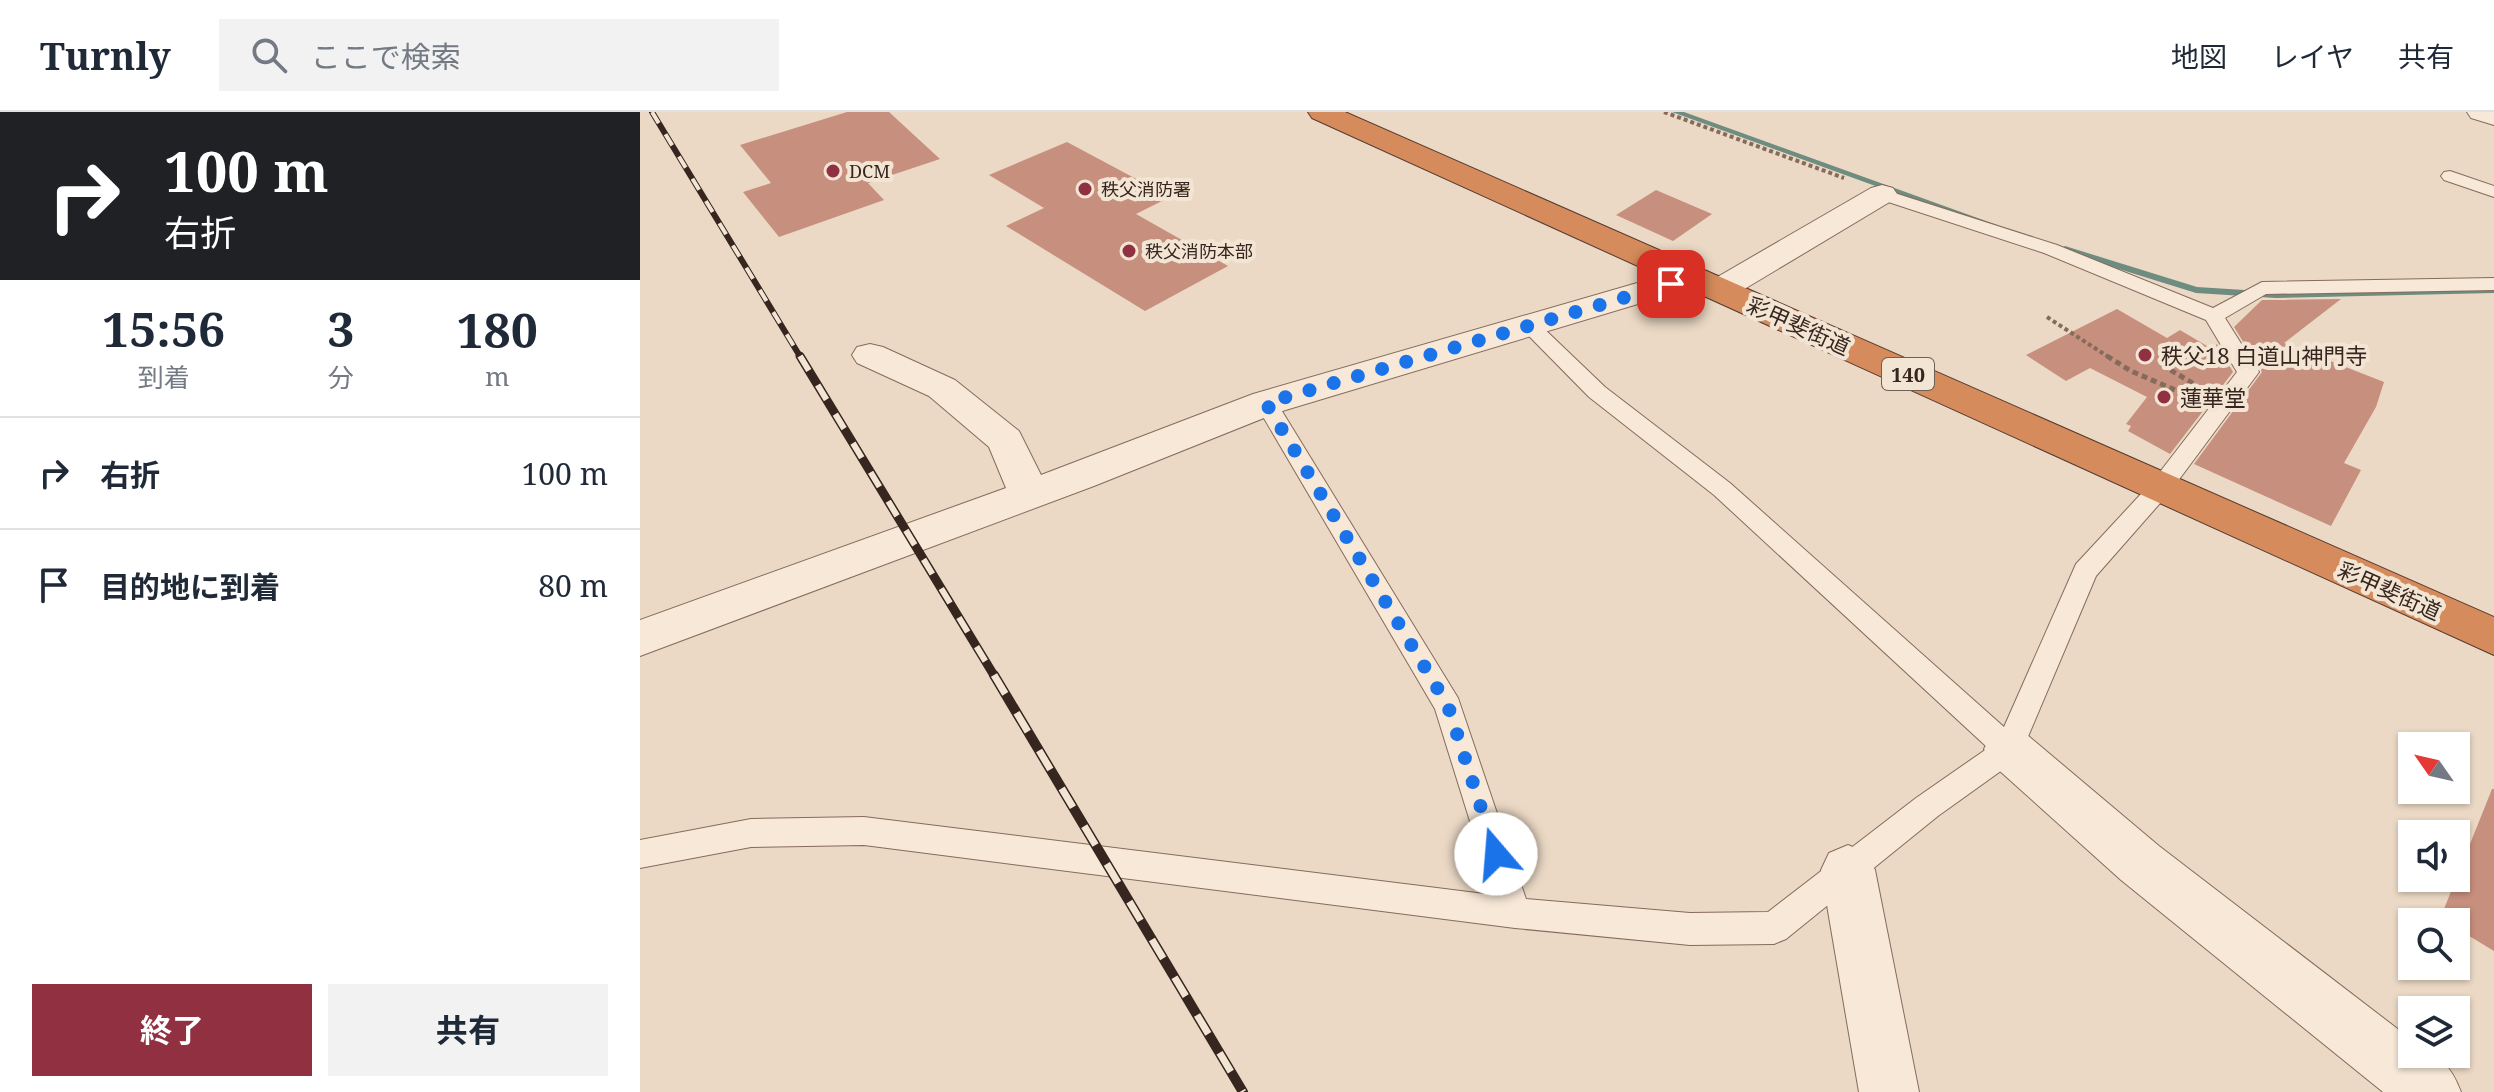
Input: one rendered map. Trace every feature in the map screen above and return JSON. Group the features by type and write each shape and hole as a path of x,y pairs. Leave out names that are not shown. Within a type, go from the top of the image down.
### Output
{"highway":[{"name":"彩甲斐街道","path":"1323,112 2494,637"}],"street":[{"path":"2481,112 2494,117"},
{"path":"640,638 1266,403 1530,326 1704,284 1882,194"},
{"path":"870,355 942,388 1005,440 1029,494"},
{"path":"2009,749 2140,863 2431,1092"},
{"path":"1848,870 1889,1092"}],"lane":[{"path":"2450,176 2494,192"},
{"path":"640,854 751,833 864,831 1515,913 1690,929 1774,928 1927,807 2009,749 2085,571 2161,487 2248,372 2214,316 2154,288 2007,234 1882,194"},
{"path":"2214,316 2262,288 2494,284"},
{"path":"1530,326 1597,392 1722,489 2009,749"},
{"path":"1266,403 1448,706 1515,913"}],"path":[{"path":"1664,112 1882,194"},
{"path":"2047,317 2131,371 2218,412"},
{"path":"2162,365 2194,384"}],"building":[{"name":"DCM","path":"847,112 889,112 940,159 868,183 884,200 779,237 743,192 771,183 740,145"},
{"path":"1067,142 1170,197 1136,214 1228,266 1145,311 1006,226 1044,208 989,175"},
{"path":"1656,190 1712,214 1673,241 1616,215"},
{"path":"2341,299 2284,343 2384,382 2376,407 2344,463 2361,470 2331,526 2194,464 2262,372 2234,327 2262,300"},
{"path":"2117,309 2167,338 2180,330 2212,349 2217,344 2233,372 2170,454 2128,431 2131,426 2126,424 2147,397 2090,368 2066,381 2026,355"},
{"path":"2494,789 2494,951 2470,936 2470,908 2444,908 2451,892 2470,892 2470,844"}],"waterway":[{"path":"1676,112 1992,225"},
{"path":"2065,249 2196,290 2276,295 2494,290"}],"railway":[{"path":"652,112 801,358"},
{"path":"800,356 995,677"},
{"path":"994,675 1243,1092"}],"place":[{"name":"DCM","path":"833,171"},
{"name":"秩父消防署","path":"1085,189"},
{"name":"秩父消防本部","path":"1129,251"},
{"name":"秩父18 白道山神門寺","path":"2145,355"},
{"name":"蓮華堂","path":"2164,397"}],"route":[{"path":"1496,854 1448,706 1266,403 1671,284"}]}
